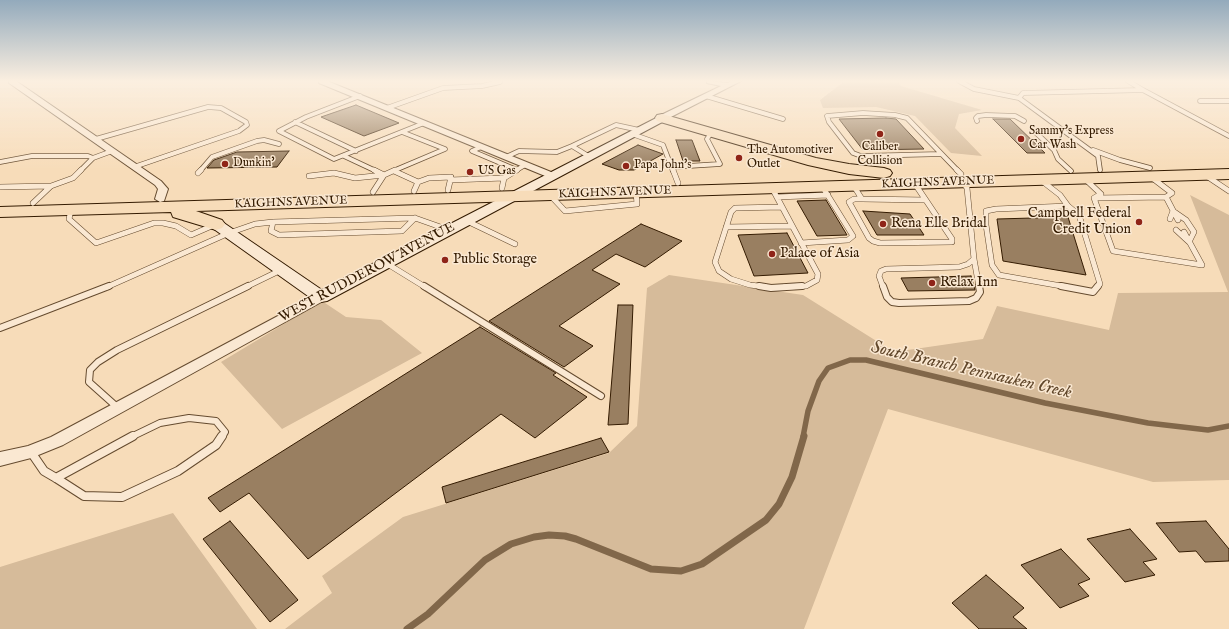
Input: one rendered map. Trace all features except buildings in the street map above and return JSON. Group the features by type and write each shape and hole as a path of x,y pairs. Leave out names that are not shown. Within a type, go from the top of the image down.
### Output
{"highway":[{"path":"662,118 825,165 913,180"},
{"name":"KAIGHNS AVENUE","path":"0,204 373,192 416,186 449,185 531,188 678,183 913,180 1150,172 1229,166"},
{"name":"KAIGHNS AVENUE","path":"962,178 1041,180 1078,175 1100,170 1204,175 1228,185"},
{"name":"KAIGHNS AVENUE","path":"0,212 102,209 507,188 550,195 636,192 775,193 825,191 853,185 913,180"},
{"path":"102,209 182,213 222,229"}],"street":[{"path":"55,110 161,186 163,192 160,199"},
{"path":"393,110 506,157 521,167 553,176"},
{"path":"531,188 677,110"},
{"name":"WEST RUDDEROW AVENUE","path":"3,459 32,452 57,441 321,297 467,221 507,188"},
{"path":"222,229 321,297"}],"lane":[{"path":"96,139 196,110"},
{"path":"134,166 239,131 247,125 246,122 225,110"},
{"path":"323,110 295,122 279,131 331,159 344,156 424,123"},
{"path":"754,110 783,119"},
{"path":"1036,110 1098,156 1100,170"},
{"path":"1182,110 1229,136"},
{"path":"942,154 861,156 853,153 829,122 827,116 863,113 895,115 907,118 942,154 962,178 967,188 974,259 980,292 976,298 969,301 892,302 887,297 879,276 881,271 886,269 959,267 968,264 974,259"},
{"path":"977,121 978,116 986,115 1015,116 1024,121"},
{"path":"295,122 356,151"},
{"path":"506,157 519,151 558,152 616,125 636,132 663,145 678,183"},
{"path":"1032,129 1054,150 1058,159 1101,194 1094,198"},
{"path":"309,176 334,173 355,178 384,175 445,149 402,132"},
{"path":"672,167 720,164 707,139 711,133"},
{"path":"198,173 212,157 264,140 279,144"},
{"path":"572,146 590,156"},
{"path":"481,147 472,151 521,167 507,188"},
{"path":"1090,149 1150,172 1172,193 1166,197 1094,198"},
{"path":"0,187 51,186 73,178 93,158 112,151"},
{"path":"0,162 32,156 88,156 93,158"},
{"path":"344,156 384,175"},
{"path":"394,171 416,186"},
{"path":"373,192 384,175"},
{"path":"913,180 952,239 952,242 880,243 869,238 849,202 854,199 925,200"},
{"path":"1041,180 1060,195 1068,206 1079,215 1100,284 1093,292 999,275 992,265 986,224 986,211 996,209 1068,206"},
{"path":"853,185 862,199"},
{"path":"33,203 51,186"},
{"path":"801,243 852,238 853,236 825,191"},
{"path":"775,193 818,274 817,280 806,286 771,288 750,285 731,279 719,271 715,262 731,212 735,208 782,207"},
{"path":"1166,197 1178,220"},
{"path":"1094,198 1113,251 1202,266 1184,232"},
{"path":"71,210 69,219 96,243 154,223 163,222 176,226 190,235 273,222 415,218 449,230"},
{"path":"1170,219 1173,211"},
{"path":"1173,211 1186,220 1194,232 1189,242"},
{"path":"273,222 271,231 279,235 402,231 415,218"},
{"path":"467,221 515,244"},
{"path":"726,228 792,226"},
{"path":"0,328 94,293 222,229"},
{"path":"1176,230 1189,242"},
{"path":"386,263 601,396"},
{"path":"117,407 89,382 90,370 98,362 117,350 281,270"},
{"path":"32,452 44,471 84,496 122,497 178,471 216,445 225,432 216,421 189,418 160,423 122,441 56,478"}],"shaded area":[{"path":"891,110 980,110 959,114 955,128 982,156 951,153 915,116"},
{"path":"1190,195 1229,215 1229,480 1153,482 888,409 804,629 285,629 332,593 322,576 403,517 609,453 637,426 647,288 669,275 803,295 894,352 983,339 997,306 1109,330 1118,293 1228,292"},
{"path":"322,301 346,317 381,320 422,353 282,429 221,362"},
{"path":"173,513 257,629 0,629 0,567"}],"waterway":[{"name":"South Branch Pennsauken Creek","path":"803,437 808,411 819,381 828,368 850,360 866,360 1045,403 1148,423 1208,430 1229,426"},
{"name":"South Branch Pennsauken Creek","path":"407,629 428,614 485,560 511,544 534,537 549,535 565,536 576,539 651,569 681,571 702,564 766,520 779,504 792,477 804,436"}],"place":[{"name":"Caliber Collision","path":"880,134"},
{"name":"Sammy's Express Car Wash","path":"1021,139"},
{"name":"The Automotiver Outlet","path":"739,158"},
{"name":"Dunkin'","path":"225,164"},
{"name":"Papa John's","path":"626,166"},
{"name":"US Gas","path":"470,172"},
{"name":"Campbell Federal Credit Union","path":"1139,222"},
{"name":"Rena Elle Bridal","path":"883,224"},
{"name":"Palace of Asia","path":"772,254"},
{"name":"Public Storage","path":"445,260"},
{"name":"Relax Inn","path":"932,283"}]}
